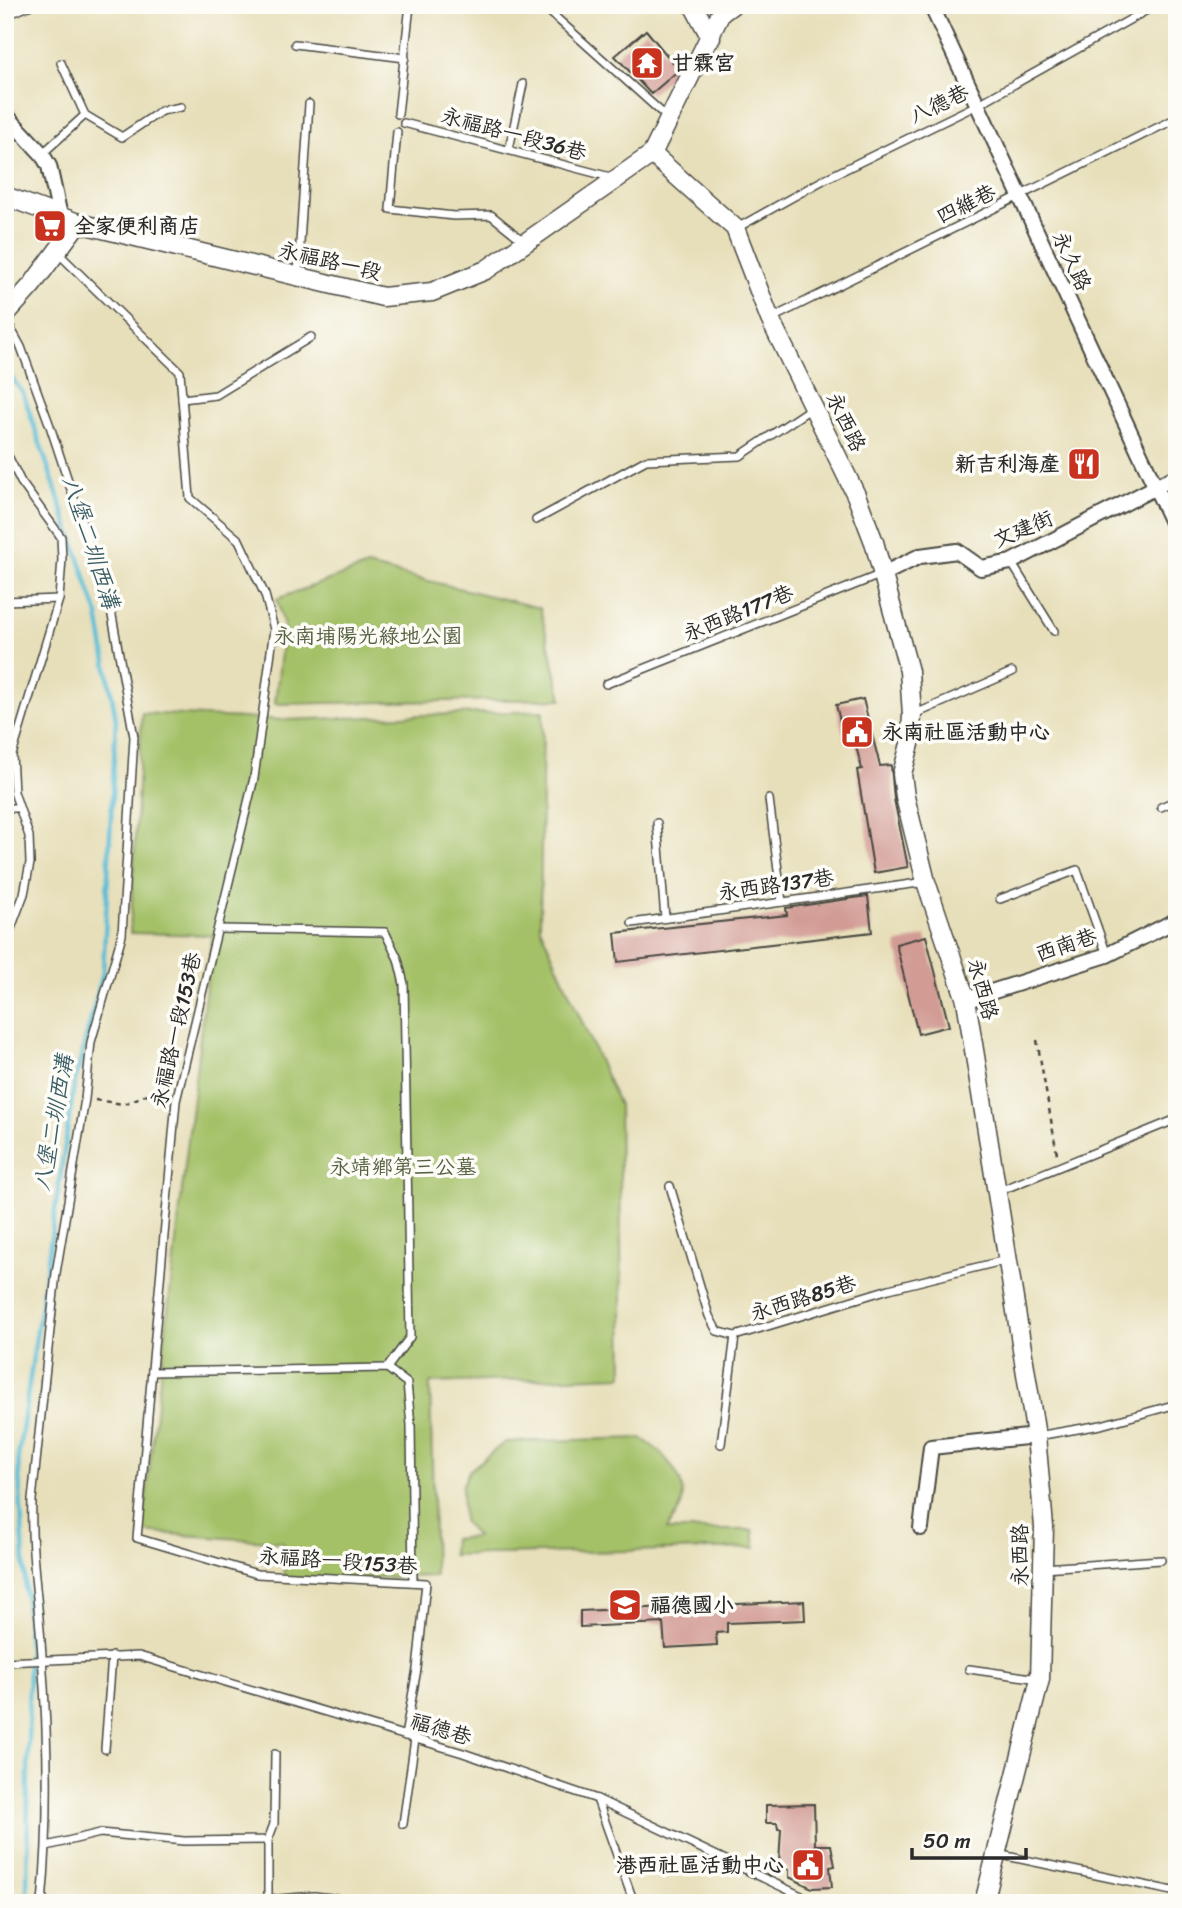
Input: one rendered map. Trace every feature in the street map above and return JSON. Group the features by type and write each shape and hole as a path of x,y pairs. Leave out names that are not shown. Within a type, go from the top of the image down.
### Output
{"street":[{"path":"693,5 711,38"},
{"name":"永福路一段","path":"5,196 78,223 298,278 383,297 432,292 486,270 652,154 671,121 721,13 732,5"},
{"name":"永久路","path":"931,5 1018,198 1177,533"},
{"path":"5,114 42,153 49,166 60,216"},
{"name":"永西路","path":"652,154 735,228 770,319 856,495 883,574 909,671 912,715 910,744 902,774 926,882 966,1000 1036,1436 1044,1527 1040,1679 984,1903"},
{"path":"5,316 78,223"},
{"name":"文建街","path":"883,574 920,556 957,551 981,568 1011,562 1177,477"},
{"name":"西南巷","path":"966,1000 1107,955 1177,919"},
{"path":"921,1528 931,1447 1036,1436"}],"lane":[{"path":"5,16 31,5"},
{"path":"398,114 410,5"},
{"path":"542,5 671,121"},
{"name":"八德巷","path":"735,228 827,178 977,106 1156,5"},
{"path":"295,44 405,58"},
{"path":"61,63 85,116 122,137 161,111 181,107"},
{"path":"509,149 523,84"},
{"path":"298,278 309,104"},
{"path":"42,153 85,116"},
{"name":"四維巷","path":"770,319 1177,118"},
{"name":"永福路一段36巷","path":"404,123 614,178"},
{"path":"397,132 390,209 454,216 491,215 527,243"},
{"name":"永福路一段153巷","path":"57,252 180,372 190,498 239,540 265,595 274,629 254,778 176,1101 138,1538 257,1574 426,1583 417,1670 405,1736"},
{"path":"5,316 21,347 50,426 111,611 134,737 122,935 91,1042 85,1099 56,1273 32,1500 31,1532 47,1846 42,1903"},
{"path":"182,400 216,395 311,337"},
{"path":"536,520 646,460 740,456 814,407"},
{"path":"5,450 21,482 61,537 59,599 12,755 18,808 29,836 30,863 24,894 5,944"},
{"path":"1011,562 1054,631"},
{"name":"永西路177巷","path":"606,684 883,574"},
{"path":"5,601 59,599"},
{"path":"912,715 1012,672"},
{"path":"769,799 782,902"},
{"path":"1161,807 1177,800"},
{"path":"5,807 18,808"},
{"path":"657,824 665,918"},
{"path":"1000,900 1077,870 1107,955"},
{"name":"永西路137巷","path":"632,923 926,882"},
{"path":"218,929 385,932 398,959 404,984 410,1337 387,1368"},
{"path":"996,1192 1177,1119"},
{"name":"永西路85巷","path":"670,1186 709,1316 717,1331 735,1336 890,1289 1006,1260"},
{"path":"721,1444 735,1336"},
{"path":"152,1372 387,1368 407,1383 411,1425 413,1582"},
{"path":"1036,1436 1101,1425 1177,1404"},
{"path":"1043,1568 1161,1560"},
{"path":"106,1749 113,1656"},
{"name":"福德巷","path":"5,1662 139,1656 415,1739 597,1800 816,1903"},
{"path":"969,1669 1040,1679"},
{"path":"403,1824 415,1739"},
{"path":"275,1754 274,1824 268,1840 268,1901 314,1896 373,1903"},
{"path":"597,1800 634,1903"},
{"path":"47,1846 100,1833 184,1841 268,1840"},
{"path":"996,1854 1177,1892"}],"path":[{"path":"1037,1040 1059,1167"},
{"path":"85,1099 124,1104 181,1080"}],"green space":[{"name":"永南埔陽光綠地公園","path":"367,566 540,608 562,699 275,704 284,626 277,599"},
{"name":"永靖鄉第三公墓","path":"543,711 540,927 619,1105 623,1376 430,1383 435,1576 284,1580 283,1542 142,1532 212,935 130,933 142,713 284,720"},
{"path":"641,1438 665,1457 678,1475 681,1485 681,1506 667,1530 753,1530 755,1548 452,1555 453,1539 476,1537 463,1521 462,1487 469,1471 505,1442"}],"building":[{"name":"甘霖宮","path":"646,30 679,70 651,94 615,56"},
{"path":"863,699 880,766 891,765 894,799 908,867 874,873 857,770 862,769 854,739 845,741 836,705"},
{"path":"868,896 872,932 618,962 615,933 787,915 786,908"},
{"path":"926,936 949,1026 918,1034 896,944"},
{"path":"804,1601 805,1620 727,1623 727,1632 716,1633 717,1645 665,1648 663,1623 580,1627 580,1611"},
{"path":"814,1804 815,1845 831,1845 835,1866 830,1867 832,1887 812,1888 789,1877 789,1870 779,1864 781,1829 778,1829 777,1823 766,1823 766,1805"}],"waterway":[{"name":"八堡二圳西溝","path":"5,369 23,393 98,615 116,720 103,972 74,1085 18,1457 29,1648 27,1903"}],"place":[{"name":"甘霖宮","path":"647,63"},
{"name":"全家便利商店","path":"50,226"},
{"name":"新吉利海產","path":"1084,464"},
{"name":"永南社區活動中心","path":"857,732"},
{"name":"福德國小","path":"625,1605"},
{"name":"港西社區活動中心","path":"808,1865"}]}
